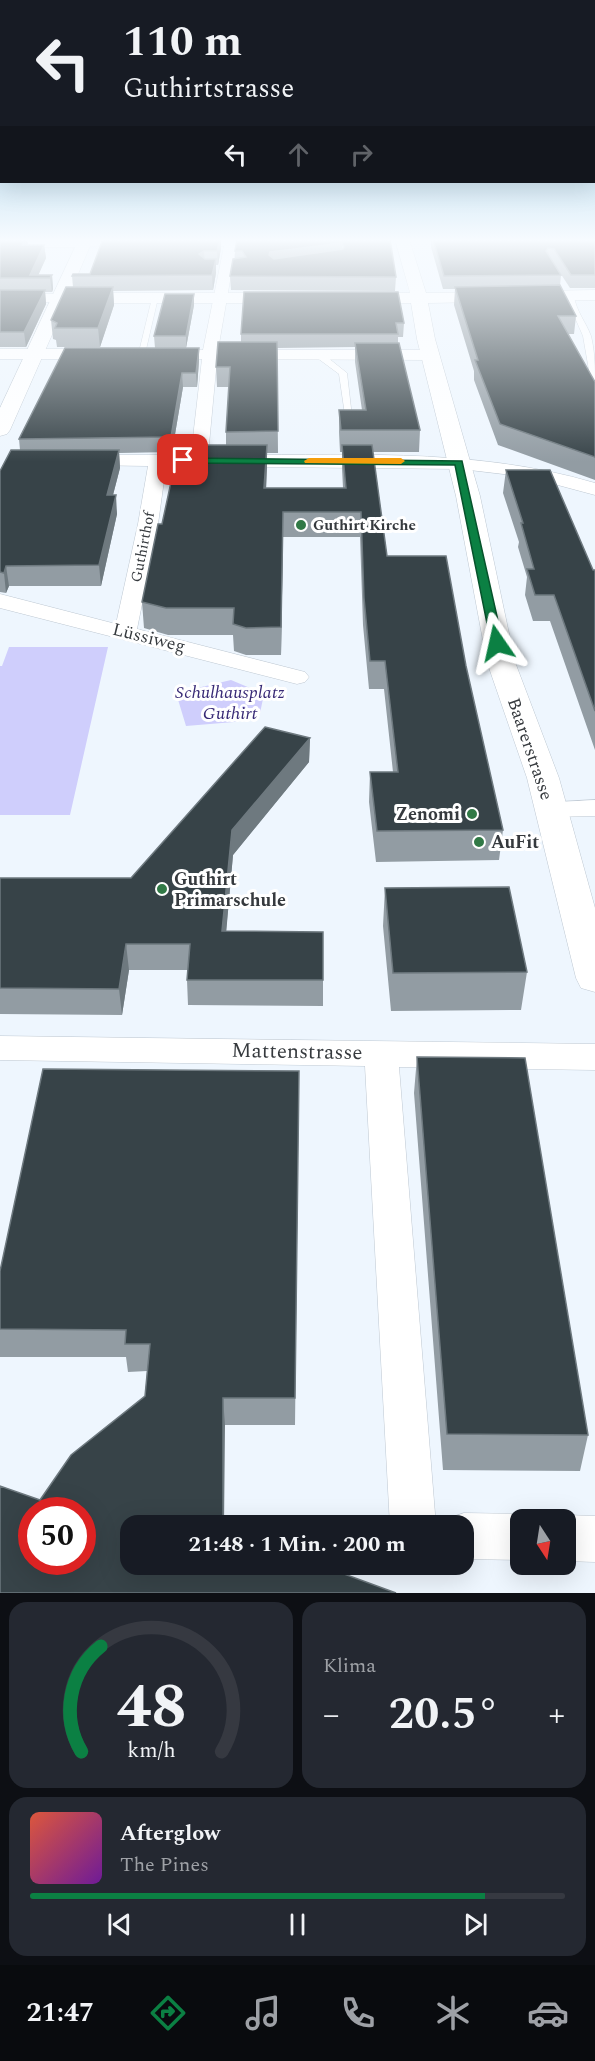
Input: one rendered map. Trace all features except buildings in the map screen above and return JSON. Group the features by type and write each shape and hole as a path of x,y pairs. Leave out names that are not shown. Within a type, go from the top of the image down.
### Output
{"street":[{"path":"0,430 52,313"},
{"path":"199,460 210,355 219,313"},
{"name":"Baarerstrasse","path":"422,313 459,462 501,662 543,778 595,978"},
{"path":"0,354 319,355 429,347 436,317 441,313"},
{"path":"65,460 459,462 536,471 595,489"},
{"name":"Guthirthof","path":"125,632 148,524 158,460"},
{"name":"Lüssiweg","path":"0,601 297,677"},
{"path":"551,809 595,808"},
{"name":"Mattenstrasse","path":"0,1048 595,1057"},
{"path":"381,1054 411,1515"},
{"path":"474,1536 510,1537"},
{"path":"576,1538 595,1539"}],"lane":[{"path":"130,354 148,313"},
{"path":"574,313 587,336 595,382"},
{"path":"319,355 343,373 343,388 349,415"}],"green space":[{"path":"9,647 108,647 70,815 0,815 0,666 2,666"},
{"name":"Schulhausplatz Guthirt","path":"231,680 264,694 260,713 234,722 186,726 176,693"}],"slow traffic":[{"path":"309,461 401,461"}],"place":[{"name":"Guthirt Kirche","path":"301,525"},
{"name":"Zenomi","path":"472,814"},
{"name":"AuFit","path":"479,842"},
{"name":"Guthirt Primarschule","path":"162,889"}],"route":[{"path":"183,460 459,462 468,496 497,643"}]}
